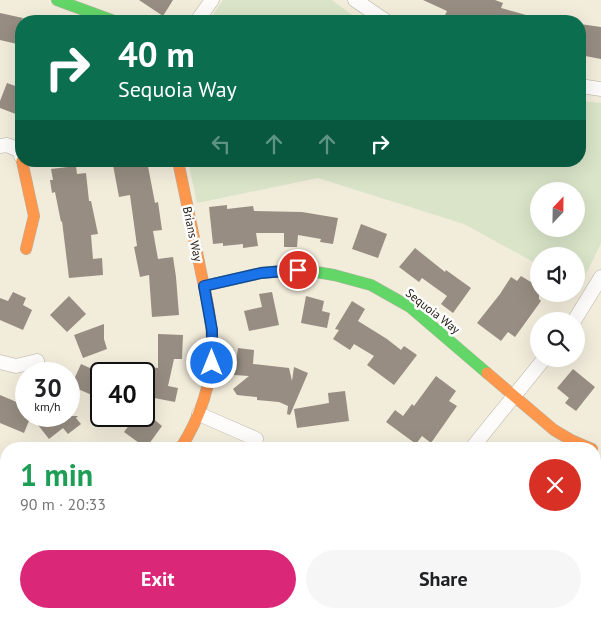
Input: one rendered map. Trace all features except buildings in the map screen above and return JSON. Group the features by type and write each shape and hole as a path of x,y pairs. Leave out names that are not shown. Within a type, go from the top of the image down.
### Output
{"street":[{"path":"57,0 98,15"},
{"path":"201,15 212,0"},
{"path":"355,0 377,15"},
{"path":"586,87 601,88"},
{"path":"0,146 7,145 15,149"},
{"path":"23,167 34,216 26,248"},
{"name":"Brians Way","path":"179,167 212,330 210,377 199,414 184,442"},
{"name":"Sequoia Way","path":"204,286 261,273 298,270 334,275 371,285 410,307 554,430 576,442"},
{"path":"580,312 601,277"},
{"path":"0,362 16,366 37,361"},
{"path":"477,442 538,367"},
{"path":"199,414 256,439"}],"green space":[{"path":"223,0 332,0 352,15 213,15"},
{"path":"586,102 601,103 601,243 585,275 585,247 530,247 530,260 464,224 318,178 197,203 189,167 586,167"}],"traffic: fast":[{"path":"57,0 98,15"},
{"path":"204,286 261,273 298,269 334,275 371,285 410,307 487,373"}],"traffic: slow":[{"path":"23,167 34,216 26,249"},
{"path":"179,167 209,311 212,348 211,365 204,400 184,442"},
{"path":"487,373 554,430 576,442"}],"route":[{"path":"212,363 212,330 204,286 261,273 298,270"}]}
